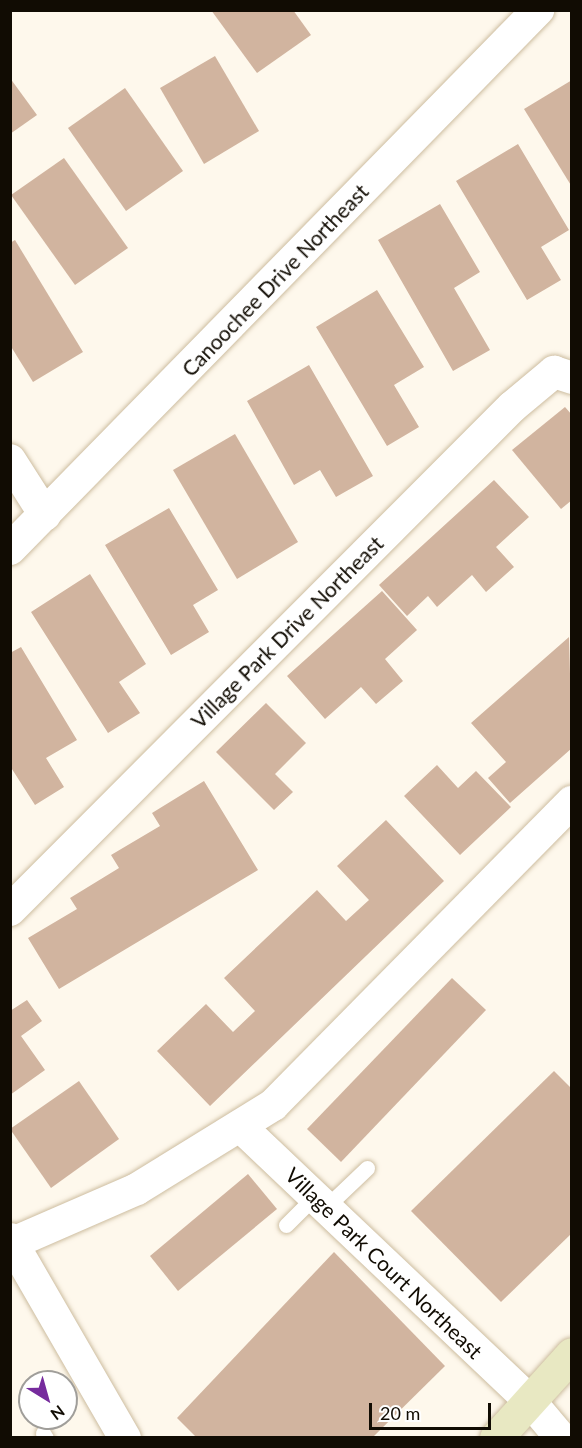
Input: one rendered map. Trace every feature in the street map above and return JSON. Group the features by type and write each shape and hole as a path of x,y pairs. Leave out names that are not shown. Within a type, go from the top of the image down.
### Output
{"street":[{"name":"Canoochee Drive Northeast","path":"10,549 538,10"},
{"name":"Village Park Drive Northeast","path":"10,910 512,407 554,372 572,378"},
{"path":"10,460 45,514"},
{"path":"125,1437 12,1241 137,1189 273,1105 572,802"},
{"name":"Village Park Court Northeast","path":"240,1126 529,1400 561,1437"},
{"path":"495,1437 572,1354"}],"lane":[{"path":"286,1225 367,1168"}],"building":[{"path":"211,10 293,10 311,35 257,73"},
{"path":"215,56 259,131 204,164 160,88"},
{"path":"10,78 37,115 10,134"},
{"path":"572,80 572,187 524,109"},
{"path":"125,88 183,171 126,211 68,128"},
{"path":"518,144 569,230 541,247 561,280 527,300 456,181"},
{"path":"64,158 128,248 75,285 11,195"},
{"path":"440,204 480,272 454,288 490,350 453,371 378,240"},
{"path":"15,240 83,352 33,382 10,345 10,243"},
{"path":"377,290 424,367 394,385 419,427 387,446 316,327"},
{"path":"309,365 373,476 336,497 320,470 294,485 247,401"},
{"path":"565,407 572,415 572,500 561,509 512,450"},
{"path":"235,434 298,542 237,579 173,470"},
{"path":"494,480 529,517 496,547 514,567 486,592 472,575 437,607 428,596 407,616 379,585"},
{"path":"169,508 218,590 193,605 209,632 171,655 105,545"},
{"path":"90,574 146,664 119,682 140,713 108,733 31,612"},
{"path":"382,591 417,630 385,659 403,681 376,704 361,687 325,719 287,676"},
{"path":"569,637 572,748 510,803 488,778 506,762 471,723"},
{"path":"21,647 77,740 46,758 64,787 35,805 10,766 10,653"},
{"path":"266,703 306,743 275,774 293,792 274,810 216,752"},
{"path":"437,765 458,788 476,771 511,807 460,855 404,796"},
{"path":"204,781 258,870 59,989 28,938 77,909 70,898 119,868 111,855 160,826 152,813"},
{"path":"386,820 444,881 210,1106 157,1051 206,1004 233,1032 255,1011 224,978 317,890 346,921 369,900 337,866"},
{"path":"452,978 486,1010 341,1162 307,1129"},
{"path":"27,1000 42,1021 21,1036 45,1070 10,1095 10,1011"},
{"path":"554,1071 572,1089 572,1233 501,1302 411,1211"},
{"path":"79,1081 119,1139 51,1188 10,1129"},
{"path":"248,1174 277,1209 178,1291 150,1256"},
{"path":"334,1252 445,1366 372,1438 197,1438 177,1418"}]}
